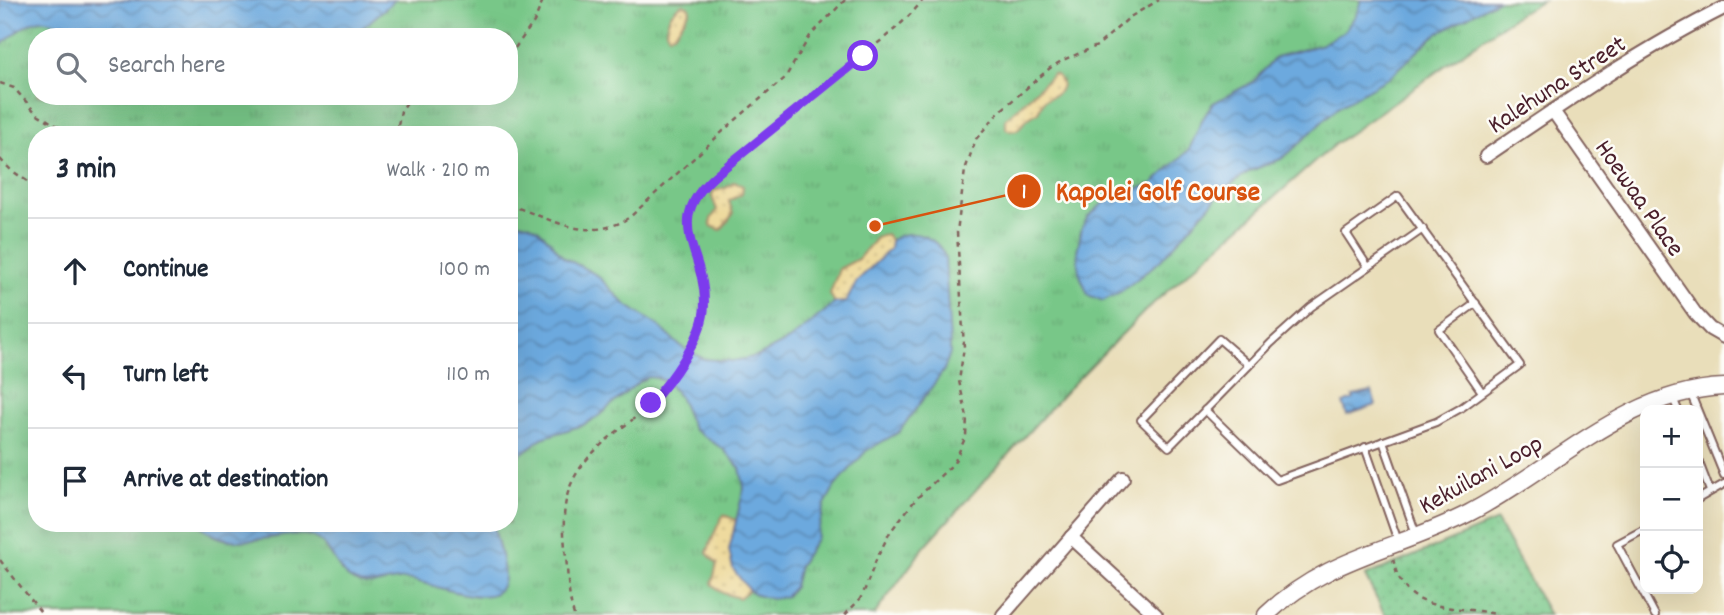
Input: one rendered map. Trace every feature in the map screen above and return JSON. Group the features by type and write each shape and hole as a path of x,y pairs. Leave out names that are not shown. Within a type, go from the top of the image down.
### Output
{"street":[{"name":"Kalehuna Street","path":"1486,156 1571,97 1639,55 1724,8"},
{"name":"Hoewaa Place","path":"1553,111 1695,313 1710,329 1724,337"},
{"name":"Kekuilani Loop","path":"1266,615 1315,577 1333,567 1417,536 1497,498 1630,412 1675,403 1690,391 1724,387"},
{"path":"1003,615 1123,478"},
{"path":"1071,537 1156,615"}],"lane":[{"path":"1205,410 1277,480 1436,422 1520,365 1398,196 1346,233 1368,267"},
{"path":"1249,365 1219,339 1141,420 1169,447 1249,365 1311,307 1423,229"},
{"path":"1476,303 1439,330 1482,392"},
{"path":"1690,391 1724,475"},
{"path":"1383,441 1417,536"},
{"path":"1365,447 1394,544"},
{"path":"1701,468 1710,491"},
{"path":"1703,496 1724,484"},
{"path":"1641,531 1617,544 1655,615"}],"path":[{"path":"518,44 534,22 543,0"},
{"path":"518,208 583,229 599,230 619,224 779,85 810,36 845,0"},
{"path":"574,615 564,527 565,504 571,483 583,462 651,403 691,346 701,324 704,306 688,224 691,205 698,192 833,78 890,35 923,0"},
{"path":"845,615 865,589 890,532 916,499 954,463 966,436 967,417 959,381 964,347 957,232 965,170 976,139 999,112 1050,68 1097,46 1130,17 1159,0"},
{"path":"0,83 14,88 28,104"},
{"path":"29,105 36,113 57,126"},
{"path":"398,126 405,105"},
{"path":"0,159 28,182"},
{"path":"1394,544 1400,582 1417,600 1447,608 1499,615"},
{"path":"0,560 43,615"}],"green space":[{"path":"0,0 1543,0 1512,18 1335,144 1148,308 1066,391 925,546 874,615 0,615"},
{"path":"1497,521 1549,615 1385,615 1365,576"}],"sand":[{"path":"683,4 689,7 690,11 674,34 669,35 666,31 669,19"},
{"path":"1053,74 1058,76 1062,83 1058,92 1044,100 1038,112 1017,130 1006,129 1006,119"},
{"path":"734,182 743,186 742,194 729,201 733,214 721,230 711,226 711,219 717,210 712,197 713,191 726,188"},
{"path":"886,234 892,243 890,249 857,281 846,302 835,303 830,294 839,269 858,259 876,238"},
{"path":"724,515 736,520 734,556 736,566 749,590 739,598 723,593 712,584 717,564 707,553"}],"water":[{"path":"0,0 395,0 362,28 65,28 45,20 28,24 0,46"},
{"path":"1361,0 1498,0 1435,35 1390,77 1339,106 1281,159 1250,171 1234,182 1218,196 1161,260 1122,291 1103,301 1088,295 1079,273 1077,251 1082,227 1088,217 1107,200 1152,184 1189,150 1213,103 1253,82 1276,57 1322,44 1344,31 1356,15"},
{"path":"518,222 538,229 563,257 597,275 625,304 660,327 680,346 704,359 733,361 758,356 789,340 835,303 846,302 857,281 890,249 891,240 899,236 915,234 930,239 945,257 950,353 944,370 899,432 866,451 835,486 825,504 816,539 799,566 794,587 785,597 771,599 756,595 733,569 729,550 744,488 740,468 723,449 693,429 679,396 668,383 649,377 640,381 596,418 542,438 518,456"},
{"path":"1372,392 1376,405 1347,415 1343,403 1354,399 1353,396"},
{"path":"209,532 495,532 504,576 501,588 493,594 481,596 404,579 361,584 347,577 323,544 310,536 297,534 238,541 217,537"}],"place":[{"name":"Kapolei Golf Course","path":"875,226"}],"route":[{"path":"651,403 691,346 704,315 704,294 688,224 691,205 698,192 709,180 863,56"}]}
